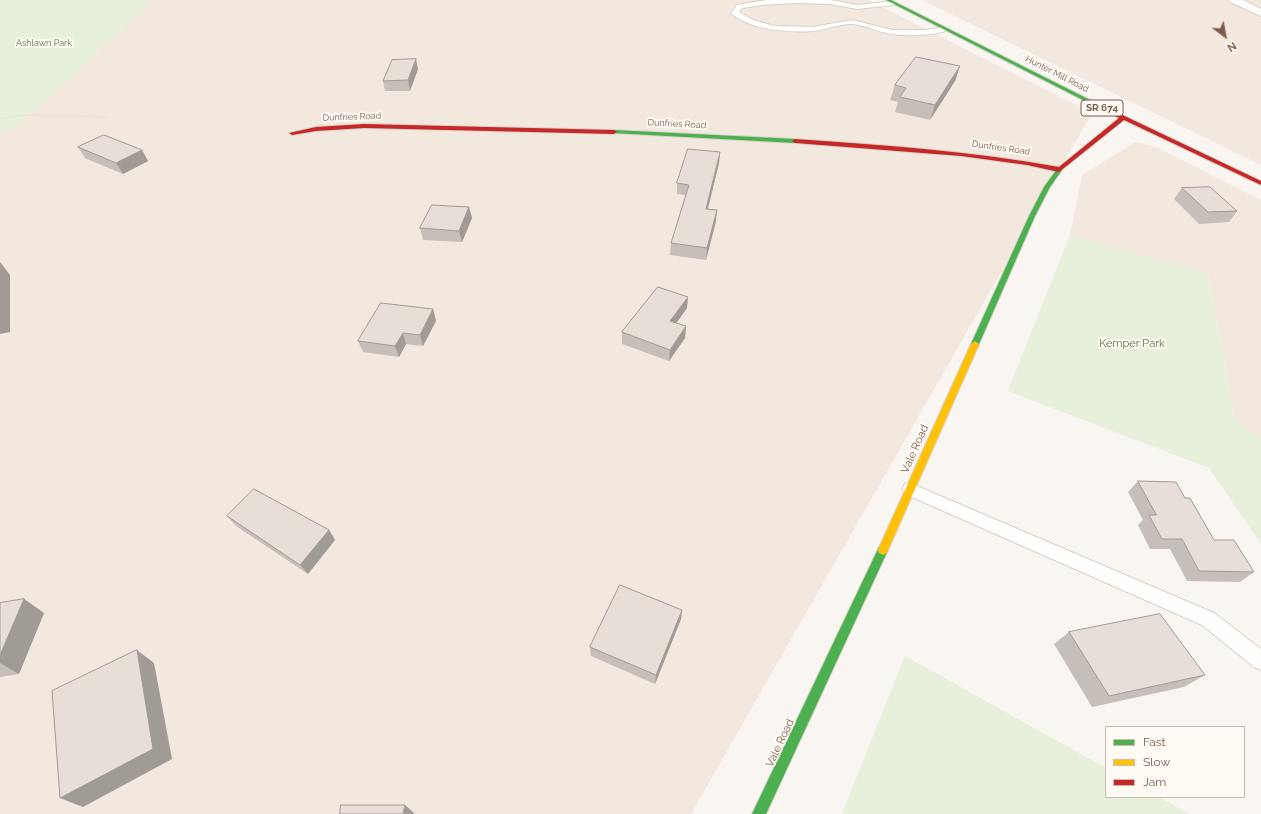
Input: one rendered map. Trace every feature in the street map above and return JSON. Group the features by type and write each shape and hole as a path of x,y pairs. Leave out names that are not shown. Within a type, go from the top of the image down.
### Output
{"main road":[{"name":"Hunter Mill Road","path":"891,2 1261,183"},
{"name":"Vale Road","path":"759,814 857,608 1032,216 1047,187 1068,161 1124,117"},
{"name":"Dunfries Road","path":"292,134 336,126 361,125 670,133 934,150 994,156 1060,169"}],"street":[{"path":"1234,0 1261,13"}],"lane":[{"path":"891,2 872,6 791,0 754,3 739,6 735,13 750,22 774,28 813,29 852,22 892,32 926,32 945,29"},
{"path":"844,5 854,17 852,22"},
{"path":"910,489 1208,619 1261,661"}],"path":[{"path":"0,118 25,115 108,116"}],"shaded area":[{"path":"151,0 868,0 1092,113 691,814 0,814 0,136 43,104"},
{"path":"922,0 1261,0 1261,165"},
{"path":"1136,142 1158,148 1261,200 1261,438 1235,420 1208,274 1070,235 1082,175"}],"green space":[{"name":"Ashlawn Park","path":"0,0 151,0 43,104 0,136"},
{"name":"Kemper Park","path":"1070,235 1208,274 1235,420 1261,438 1261,544 1209,468 1008,391"},
{"path":"905,656 1105,767 1105,798 1161,798 1189,814 842,814"}],"building":[{"path":"916,57 960,66 935,105 900,97 906,88 895,85"},
{"path":"416,59 408,80 383,81 392,60"},
{"path":"104,135 142,150 116,163 78,147"},
{"path":"688,149 720,152 706,209 717,210 707,248 671,243 689,185 677,183"},
{"path":"1210,187 1237,211 1208,212 1182,188"},
{"path":"432,205 469,207 459,231 420,228"},
{"path":"658,287 688,297 670,321 686,326 670,350 622,332"},
{"path":"381,303 433,309 420,335 403,333 395,346 358,341"},
{"path":"1138,481 1176,482 1185,498 1190,498 1214,540 1234,540 1254,572 1199,571 1182,539 1162,539 1149,515 1156,515"},
{"path":"254,489 329,530 300,565 227,516"},
{"path":"620,585 682,610 656,675 590,647"},
{"path":"24,599 0,655 0,603"},
{"path":"1160,614 1205,675 1109,696 1069,632"},
{"path":"137,650 153,749 60,798 52,691"},
{"path":"341,805 405,805 403,814 340,814"}],"traffic: fast":[{"path":"888,0 1089,101"},
{"path":"614,132 795,141"},
{"path":"975,344 1032,216 1047,187 1059,170"},
{"path":"759,814 883,550"}],"traffic: slow":[{"path":"883,550 975,344"}],"traffic: jam":[{"path":"1089,101 1261,183"},
{"path":"1059,170 1068,161 1124,117"},
{"path":"292,133 316,129 364,126 614,132"},
{"path":"795,141 961,154 1060,169"}]}
